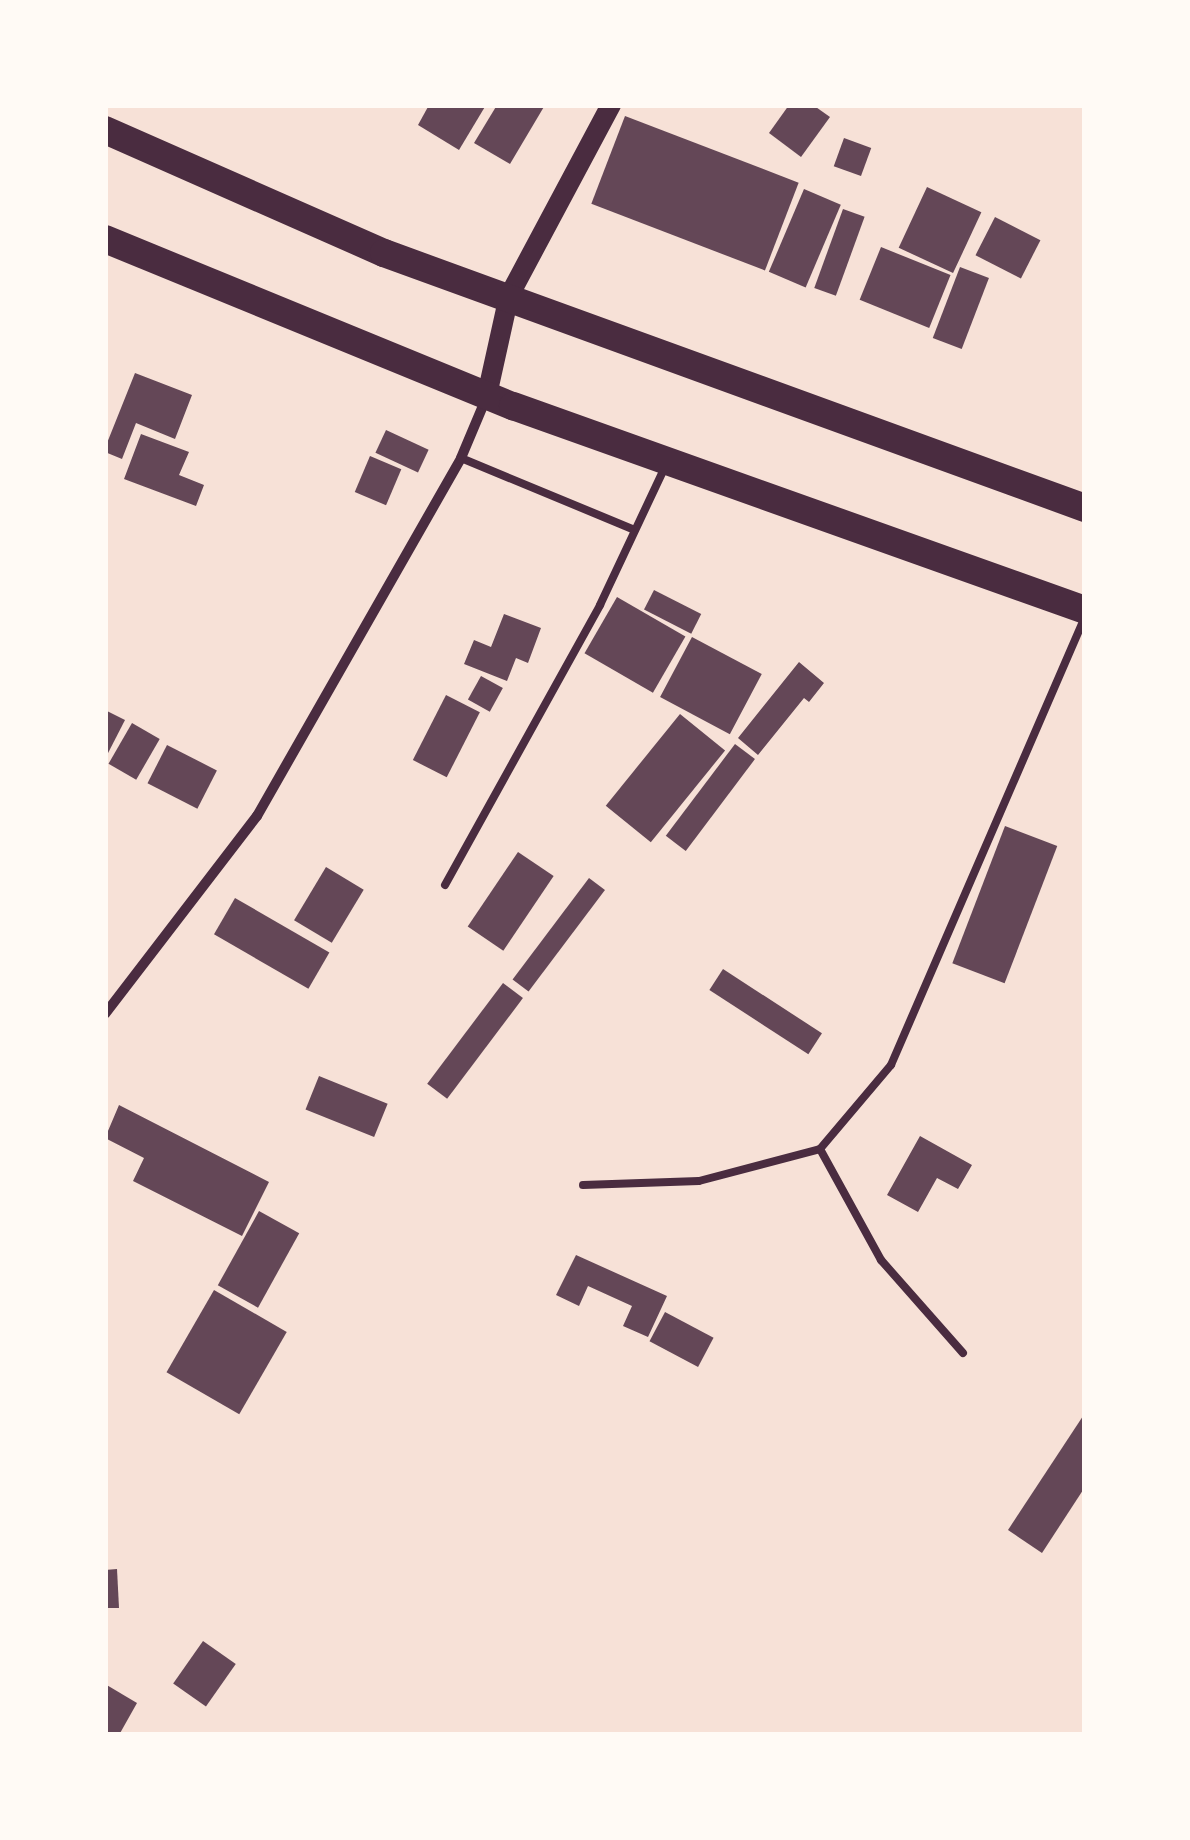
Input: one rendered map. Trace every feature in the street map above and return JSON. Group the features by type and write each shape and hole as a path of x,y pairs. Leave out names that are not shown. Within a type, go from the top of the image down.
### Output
{"highway":[{"path":"105,130 384,253 1085,508"},
{"path":"105,239 487,396 1085,613"}],"main road":[{"path":"487,396 510,296 611,105"}],"street":[{"path":"105,1014 258,816 462,458 487,396"}],"lane":[{"path":"462,458 635,530"},
{"path":"446,885 600,604 668,461"},
{"path":"583,1185 699,1181 820,1149 891,1065 1085,613"},
{"path":"820,1149 880,1260 963,1352"}],"building":[{"path":"429,105 486,105 459,150 418,125"},
{"path":"497,105 545,105 510,164 474,143"},
{"path":"789,105 813,105 830,117 801,157 769,133"},
{"path":"625,116 799,183 765,270 591,204"},
{"path":"844,138 871,148 861,176 834,166"},
{"path":"927,187 981,212 953,273 899,248"},
{"path":"804,189 841,205 806,287 769,272"},
{"path":"843,209 865,217 836,296 814,288"},
{"path":"995,217 1040,240 1021,278 975,255"},
{"path":"881,247 951,275 929,328 860,300"},
{"path":"960,267 989,278 962,349 933,338"},
{"path":"135,373 192,395 175,439 136,423 122,459 105,452 105,448"},
{"path":"386,430 429,450 418,473 375,453"},
{"path":"141,434 189,452 179,475 204,485 196,506 124,479"},
{"path":"370,456 401,469 386,505 355,492"},
{"path":"654,590 701,614 691,634 644,610"},
{"path":"617,597 685,636 653,693 584,653"},
{"path":"504,614 541,628 528,663 516,658 507,681 464,664 474,640 491,647"},
{"path":"692,637 762,674 730,734 660,697"},
{"path":"799,662 824,683 809,702 804,698 758,755 738,738"},
{"path":"481,676 503,688 490,712 468,700"},
{"path":"446,695 480,712 447,777 413,760"},
{"path":"105,710 125,720 105,759"},
{"path":"680,714 725,751 651,842 606,806"},
{"path":"132,723 160,739 136,780 108,764"},
{"path":"735,744 755,759 686,851 666,836"},
{"path":"167,745 217,770 197,809 147,783"},
{"path":"1005,826 1057,846 1005,983 952,963"},
{"path":"518,852 554,876 503,951 468,927"},
{"path":"326,867 364,890 332,943 294,920"},
{"path":"589,878 605,890 529,991 513,979"},
{"path":"235,898 329,952 308,989 214,934"},
{"path":"723,969 822,1033 808,1054 709,990"},
{"path":"503,983 523,998 447,1099 427,1084"},
{"path":"319,1076 388,1104 374,1137 306,1109"},
{"path":"119,1105 269,1182 242,1236 133,1181 144,1158 105,1138"},
{"path":"920,1136 972,1165 958,1189 937,1178 918,1212 887,1195"},
{"path":"259,1211 299,1233 258,1308 218,1285"},
{"path":"576,1255 667,1296 648,1337 623,1326 632,1306 588,1286 579,1306 556,1295"},
{"path":"214,1290 287,1332 239,1414 166,1372"},
{"path":"665,1312 714,1338 698,1367 650,1341"},
{"path":"1085,1413 1085,1487 1042,1553 1008,1530"},
{"path":"117,1569 119,1608 105,1608 105,1570"},
{"path":"203,1641 236,1664 206,1707 173,1684"},
{"path":"105,1684 137,1703 119,1735 105,1735"}]}
